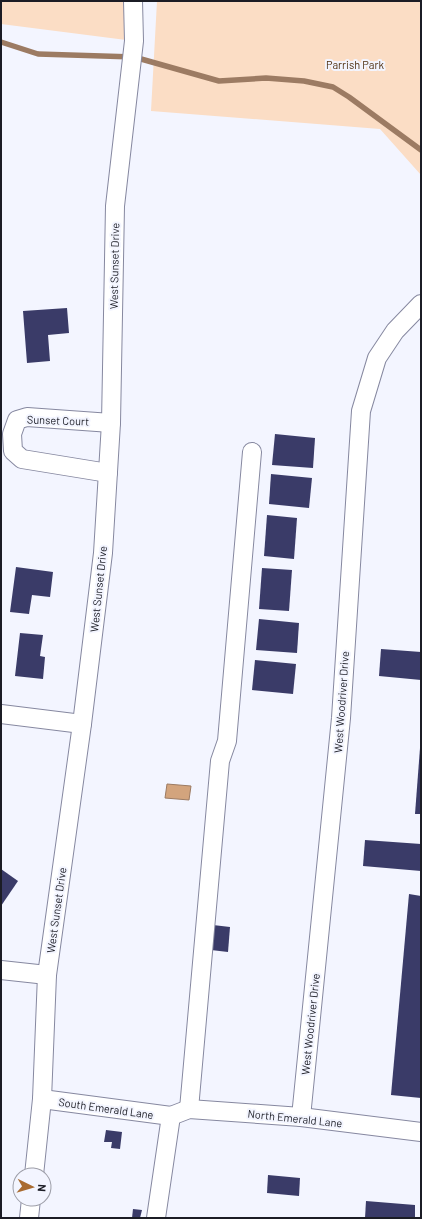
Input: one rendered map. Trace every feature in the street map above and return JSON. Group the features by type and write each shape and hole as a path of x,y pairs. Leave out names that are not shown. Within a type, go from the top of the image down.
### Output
{"street":[{"name":"West Sunset Drive","path":"35,1167 42,1099 48,975 82,724 102,553 111,423 115,206 134,41 134,1"},
{"name":"West Woodriver Drive","path":"301,1117 341,718 360,411 377,358 394,331 421,304"},
{"name":"Sunset Court","path":"108,473 22,459 13,452 12,434 17,420 27,417 111,423"},
{"path":"189,1109 220,761 228,741 252,452"},
{"path":"1,714 82,724"},
{"path":"1,970 48,975"},
{"name":"South Emerald Lane","path":"42,1099 171,1116"},
{"name":"North Emerald Lane","path":"171,1116 189,1109 301,1117 421,1132"},
{"path":"156,1218 171,1116"},
{"path":"29,1218 30,1207"}],"green space":[{"path":"1,1 133,1 134,41 1,24"},
{"name":"Parrish Park","path":"157,1 421,1 421,175 380,129 151,111"}],"shaded area":[{"path":"167,784 191,786 189,800 165,798"}],"building":[{"path":"67,308 69,333 48,335 50,361 27,363 23,311"},
{"path":"275,434 315,438 313,468 272,465"},
{"path":"271,474 312,478 309,508 269,504"},
{"path":"267,515 297,518 294,559 264,556"},
{"path":"16,567 53,572 50,597 32,595 29,614 10,612"},
{"path":"262,568 292,570 289,611 259,609"},
{"path":"259,619 299,623 297,653 256,650"},
{"path":"20,633 43,635 40,656 45,657 43,679 15,676"},
{"path":"381,649 421,652 421,680 379,676"},
{"path":"255,660 296,664 293,694 252,690"},
{"path":"420,748 421,814 415,814"},
{"path":"365,840 421,844 421,871 363,866"},
{"path":"1,869 18,881 1,906"},
{"path":"409,894 421,896 421,1098 391,1095"},
{"path":"213,925 230,927 228,952 211,950"},
{"path":"106,1130 122,1132 120,1149 111,1148 112,1142 104,1142"},
{"path":"268,1175 300,1178 299,1196 267,1193"},
{"path":"366,1201 415,1205 415,1218 365,1218"},
{"path":"133,1209 142,1210 140,1218 132,1218"}],"waterway":[{"path":"1,42 38,54 134,57 219,81 266,78 304,81 333,87 421,150"}]}
